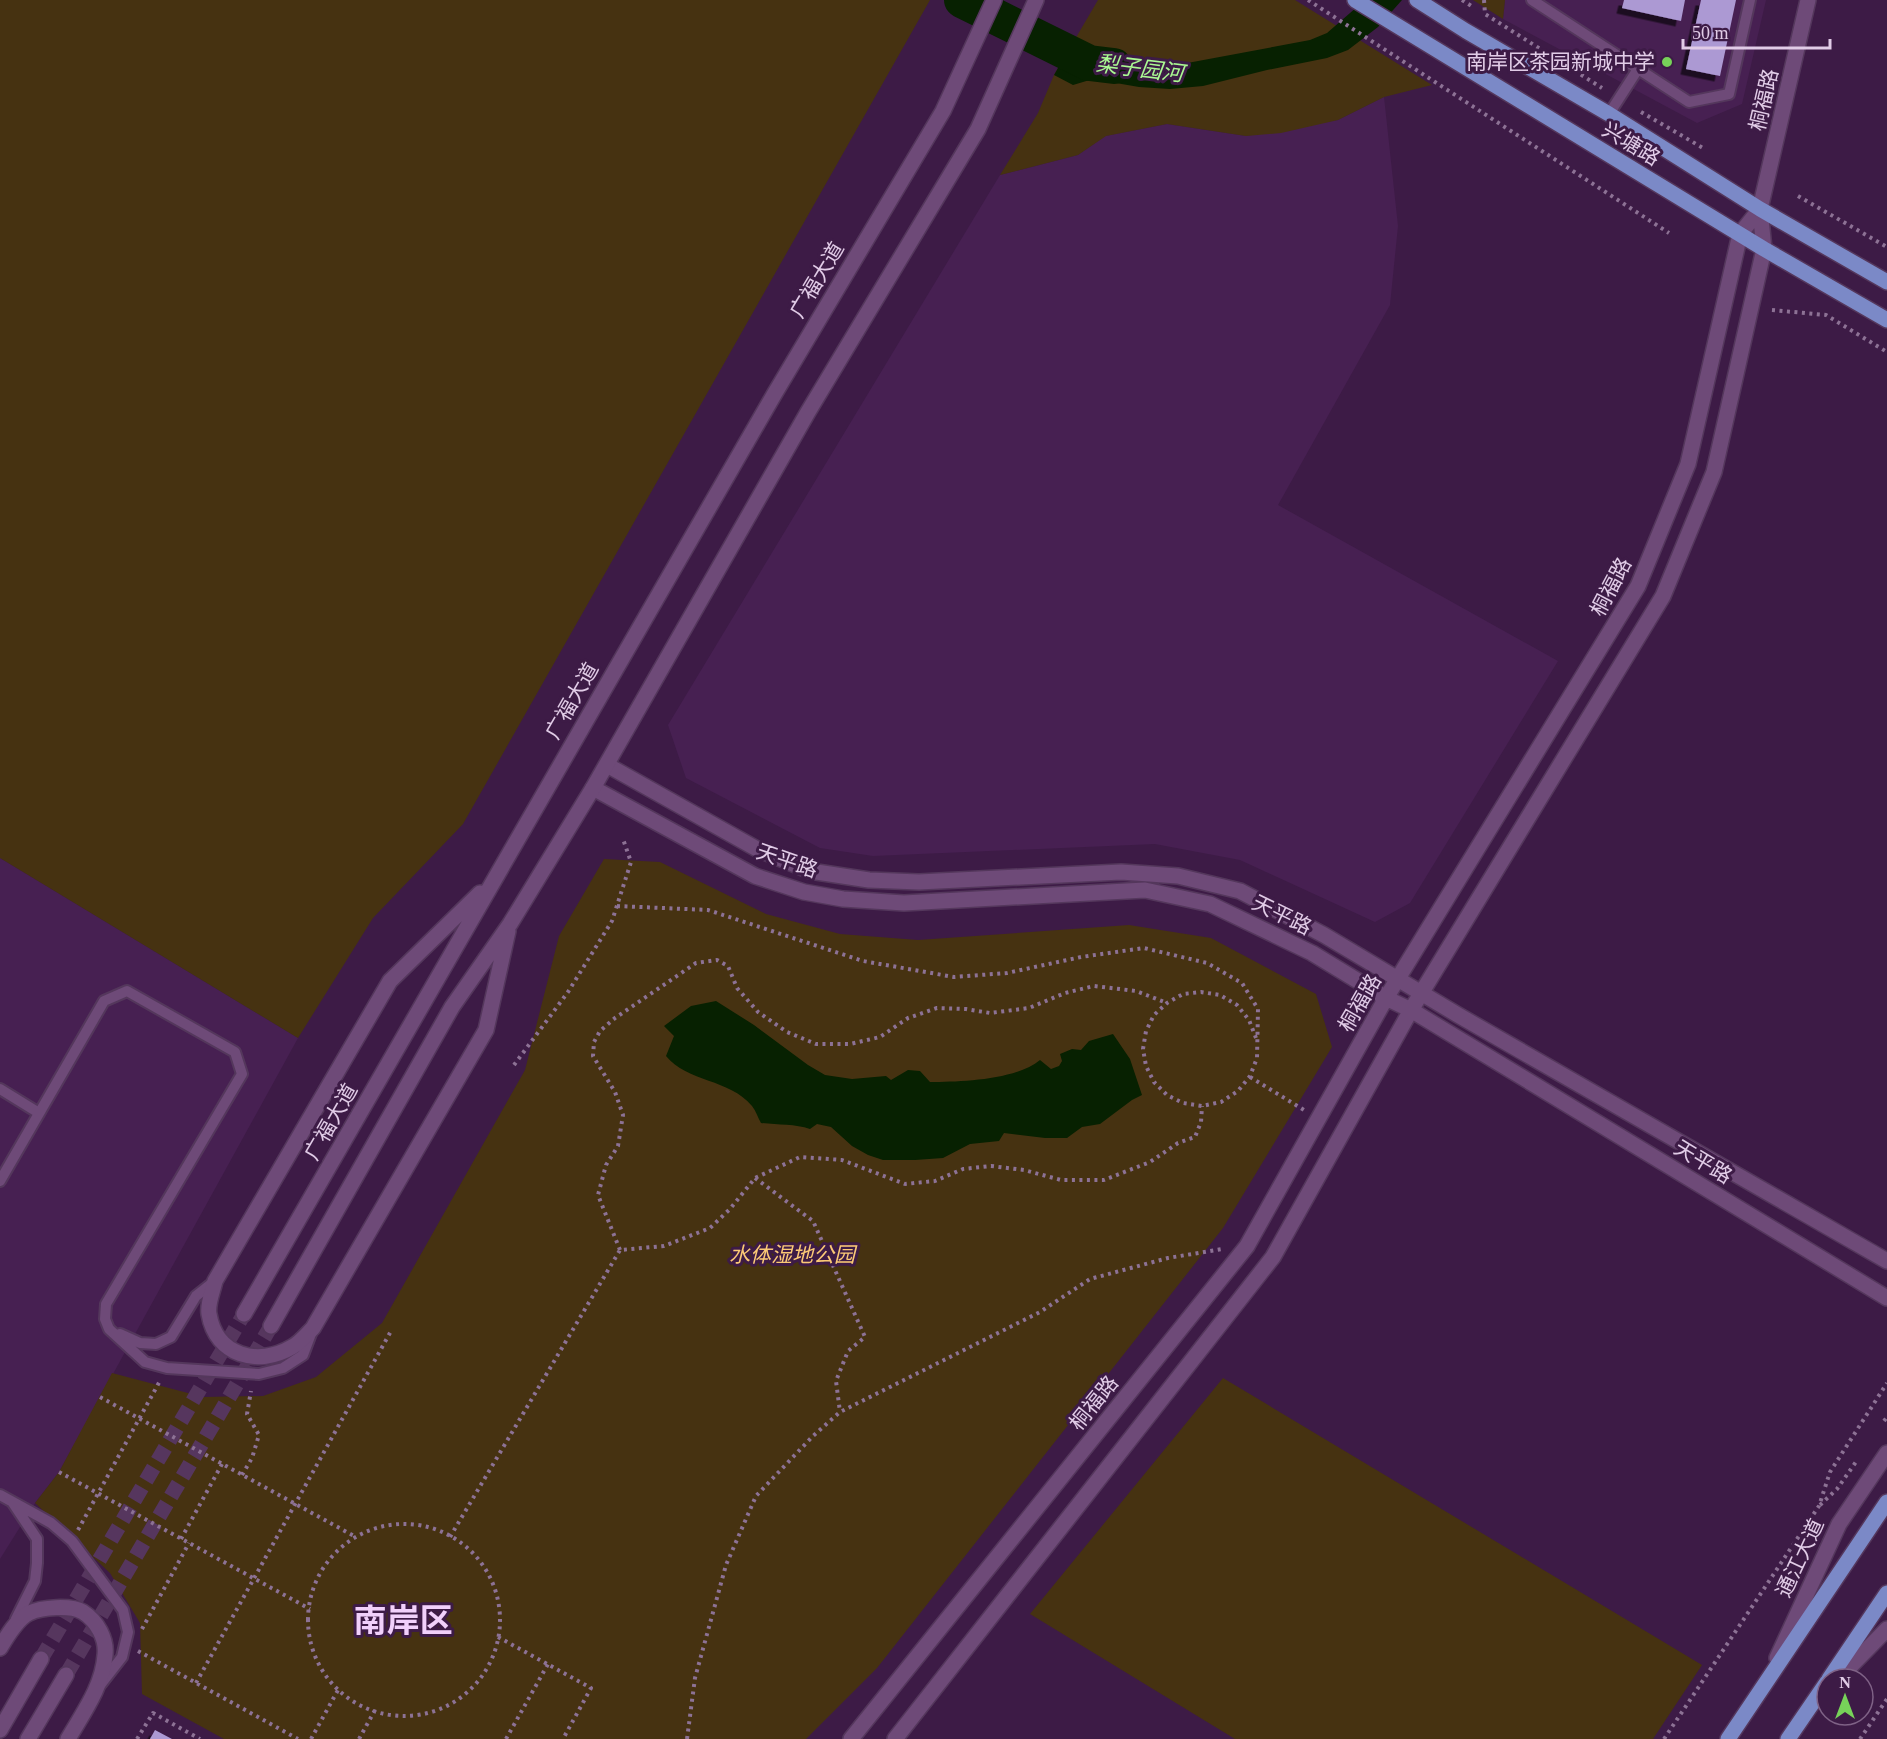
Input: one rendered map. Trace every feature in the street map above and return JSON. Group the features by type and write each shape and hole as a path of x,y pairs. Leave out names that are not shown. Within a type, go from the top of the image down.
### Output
{"main road":[{"name":"兴塘路","path":"1355,0 1764,249 1887,320"},
{"name":"兴塘路","path":"1417,0 1609,114 1760,209 1887,282"},
{"name":"通江大道","path":"1728,1739 1887,1502"},
{"path":"1837,1667 1887,1593"},
{"path":"1788,1739 1815,1700"}],"street":[{"name":"广福大道","path":"244,1314 426,1000 492,880 775,393 943,111 994,0"},
{"name":"桐福路","path":"895,1739 1273,1257 1421,993 1663,596 1714,472 1764,249 1760,209 1808,0"},
{"path":"271,1326 452,1008 510,924 607,765 808,412 978,129 1036,1"},
{"name":"桐福路","path":"851,1739 1247,1246 1386,998 1638,586 1688,464 1740,234 1760,209"},
{"name":"天平路","path":"607,765 757,849 810,871 869,880 919,882 1121,872 1178,876 1240,891 1324,935 1397,980 1887,1261"},
{"name":"天平路","path":"593,788 755,876 804,892 843,899 904,903 1145,890 1210,904 1312,953 1386,998 1411,1010 1887,1298"},
{"path":"492,880 390,981 215,1281 208,1312 215,1334 236,1354 266,1358 294,1347 313,1328 486,1030 510,924"},
{"name":"通江大道","path":"1763,1688 1839,1524 1887,1453"},
{"path":"0,1648 9,1633 29,1613 54,1606 82,1611 101,1630 106,1654 97,1689 68,1739"},
{"path":"1850,1667 1887,1629"},
{"path":"0,1730 41,1659"},
{"path":"28,1739 66,1675"},
{"path":"1810,1707 1815,1702"}],"lane":[{"path":"1532,0 1689,102 1729,94 1750,0"},
{"path":"1609,114 1638,69"},
{"path":"0,1181 104,1001 127,991 235,1052 242,1074 106,1304 105,1319 109,1329 146,1362 167,1368 259,1374 283,1368 303,1355 313,1328"},
{"path":"0,1089 39,1113"},
{"path":"109,1329 140,1343 156,1344 171,1336 196,1296 215,1281"},
{"path":"0,1495 51,1523 72,1541 123,1610 128,1632 128,1646 97,1689"},
{"path":"9,1633 36,1581 38,1563 37,1539 13,1502"}],"path":[{"path":"1462,0 1473,7"},
{"path":"1484,0 1485,14 1703,148"},
{"path":"1310,1 1669,233"},
{"path":"1798,196 1887,247"},
{"path":"1772,310 1826,315 1887,352"},
{"path":"514,1065 568,992 612,921 632,862 623,839"},
{"path":"617,906 708,910 863,961 954,976 1007,973 1081,957 1144,948 1208,963 1242,983 1258,1009 1257,1058 1250,1077 1238,1091 1221,1102 1202,1106 1183,1103 1167,1095 1154,1082 1146,1066 1143,1048 1146,1031 1154,1015 1167,1003 1183,994 1201,992 1220,995 1237,1005 1249,1020 1256,1038"},
{"path":"620,1250 598,1195 606,1165 618,1146 624,1115 615,1092 593,1056 594,1042 600,1031 615,1018 696,963 717,960 728,966 737,988 758,1012 787,1032 816,1044 850,1044 880,1037 908,1018 937,1008 990,1013 1029,1008 1065,993 1094,986 1136,991 1167,1003"},
{"path":"1250,1077 1304,1110"},
{"path":"620,1250 664,1246 710,1228 730,1209 755,1178 800,1157 842,1160 905,1184 935,1181 963,1169 991,1166 1024,1170 1061,1180 1104,1180 1150,1162 1178,1143 1195,1137 1202,1122 1202,1106"},
{"path":"755,1178 813,1221 865,1337 848,1351 836,1381 840,1412"},
{"path":"687,1739 695,1678 726,1565 756,1496 813,1436 840,1412 1040,1312 1090,1279 1168,1258 1222,1249"},
{"path":"450,1537 620,1250"},
{"path":"196,1683 391,1331"},
{"path":"72,1541 167,1368"},
{"path":"1819,1506 1830,1472 1887,1383"},
{"path":"242,1475 252,1458 259,1435 247,1414 251,1391"},
{"path":"100,1398 354,1536"},
{"path":"1664,1739 1819,1506 1837,1489 1858,1459"},
{"path":"181,1539 222,1464"},
{"path":"59,1472 310,1609"},
{"path":"402,1524 433,1528 450,1537 461,1542 483,1565 496,1593 500,1624 494,1654 478,1681 455,1701 426,1714 394,1716 363,1707 338,1690 317,1663 308,1632 309,1600 321,1570 354,1536 370,1530 402,1524"},
{"path":"189,1543 128,1646 298,1739"},
{"path":"498,1637 591,1688 563,1739"},
{"path":"506,1739 548,1664"},
{"path":"311,1739 338,1690"},
{"path":"1860,1739 1887,1699"},
{"path":"359,1739 375,1710"},
{"path":"137,1739 153,1713 200,1739"}],"shaded area":[{"name":"南岸区茶园新城中学","path":"1505,0 1766,0 1742,104 1697,123 1503,19"},
{"path":"1384,97 1398,226 1390,305 1278,505 1558,661 1410,903 1375,922 1240,860 1155,844 873,856 820,848 686,778 668,725 1000,175 1078,155 1105,136 1167,124 1246,136 1338,120"},
{"path":"0,858 298,1038 59,1472 35,1503 0,1559"}],"green space":[{"path":"0,0 930,0 463,824 373,918 298,1038 0,858"},
{"path":"1098,0 1295,0 1432,85 1384,97 1338,120 1281,133 1246,136 1167,124 1106,136 1078,155 1000,175 1038,113 1054,75"},
{"path":"1473,0 1505,0 1503,19"},
{"name":"水体湿地公园","path":"604,859 660,862 766,914 840,934 918,940 1129,925 1211,938 1316,994 1332,1047 1223,1228 877,1668 806,1739 224,1739 142,1694 140,1623 110,1573 35,1503 59,1472 112,1373 203,1397 263,1396 316,1377 382,1323 525,1070 559,936"},
{"path":"1223,1378 1702,1665 1653,1739 1235,1739 1030,1614"}],"water":[{"path":"1365,0 1402,0 1378,27 1348,50 1327,58 1203,86 1170,89 1139,87 1093,79 1073,85 1054,75 1072,43 1079,49 1084,47 1092,53 1104,53 1143,64 1182,64 1310,40 1327,33"},
{"path":"716,1001 825,1075 852,1079 886,1076 891,1080 908,1070 920,1071 930,1082 988,1079 1017,1072 1040,1060 1051,1069 1059,1066 1062,1061 1060,1054 1072,1049 1081,1050 1089,1041 1113,1034 1130,1059 1142,1095 1100,1124 1082,1127 1067,1138 1004,1133 999,1141 970,1144 943,1158 883,1160 852,1146 831,1127 817,1124 810,1129 761,1123 753,1108 743,1097 675,1065 666,1056 674,1036 664,1026 691,1006"}],"building":[{"path":"1624,0 1685,0 1681,21 1622,8"},
{"path":"1701,0 1736,0 1720,76 1686,69"},
{"path":"155,1730 172,1739 150,1739"}],"waterway":[{"name":"梨子园河","path":"962,0 1089,63 1114,66"}],"tunnel":[{"path":"41,1659 244,1314"},
{"path":"66,1675 271,1326"}],"place":[{"name":"南岸区茶园新城中学","path":"1667,62"}],"district":[{"name":"南岸区","path":"403,1620"}]}
